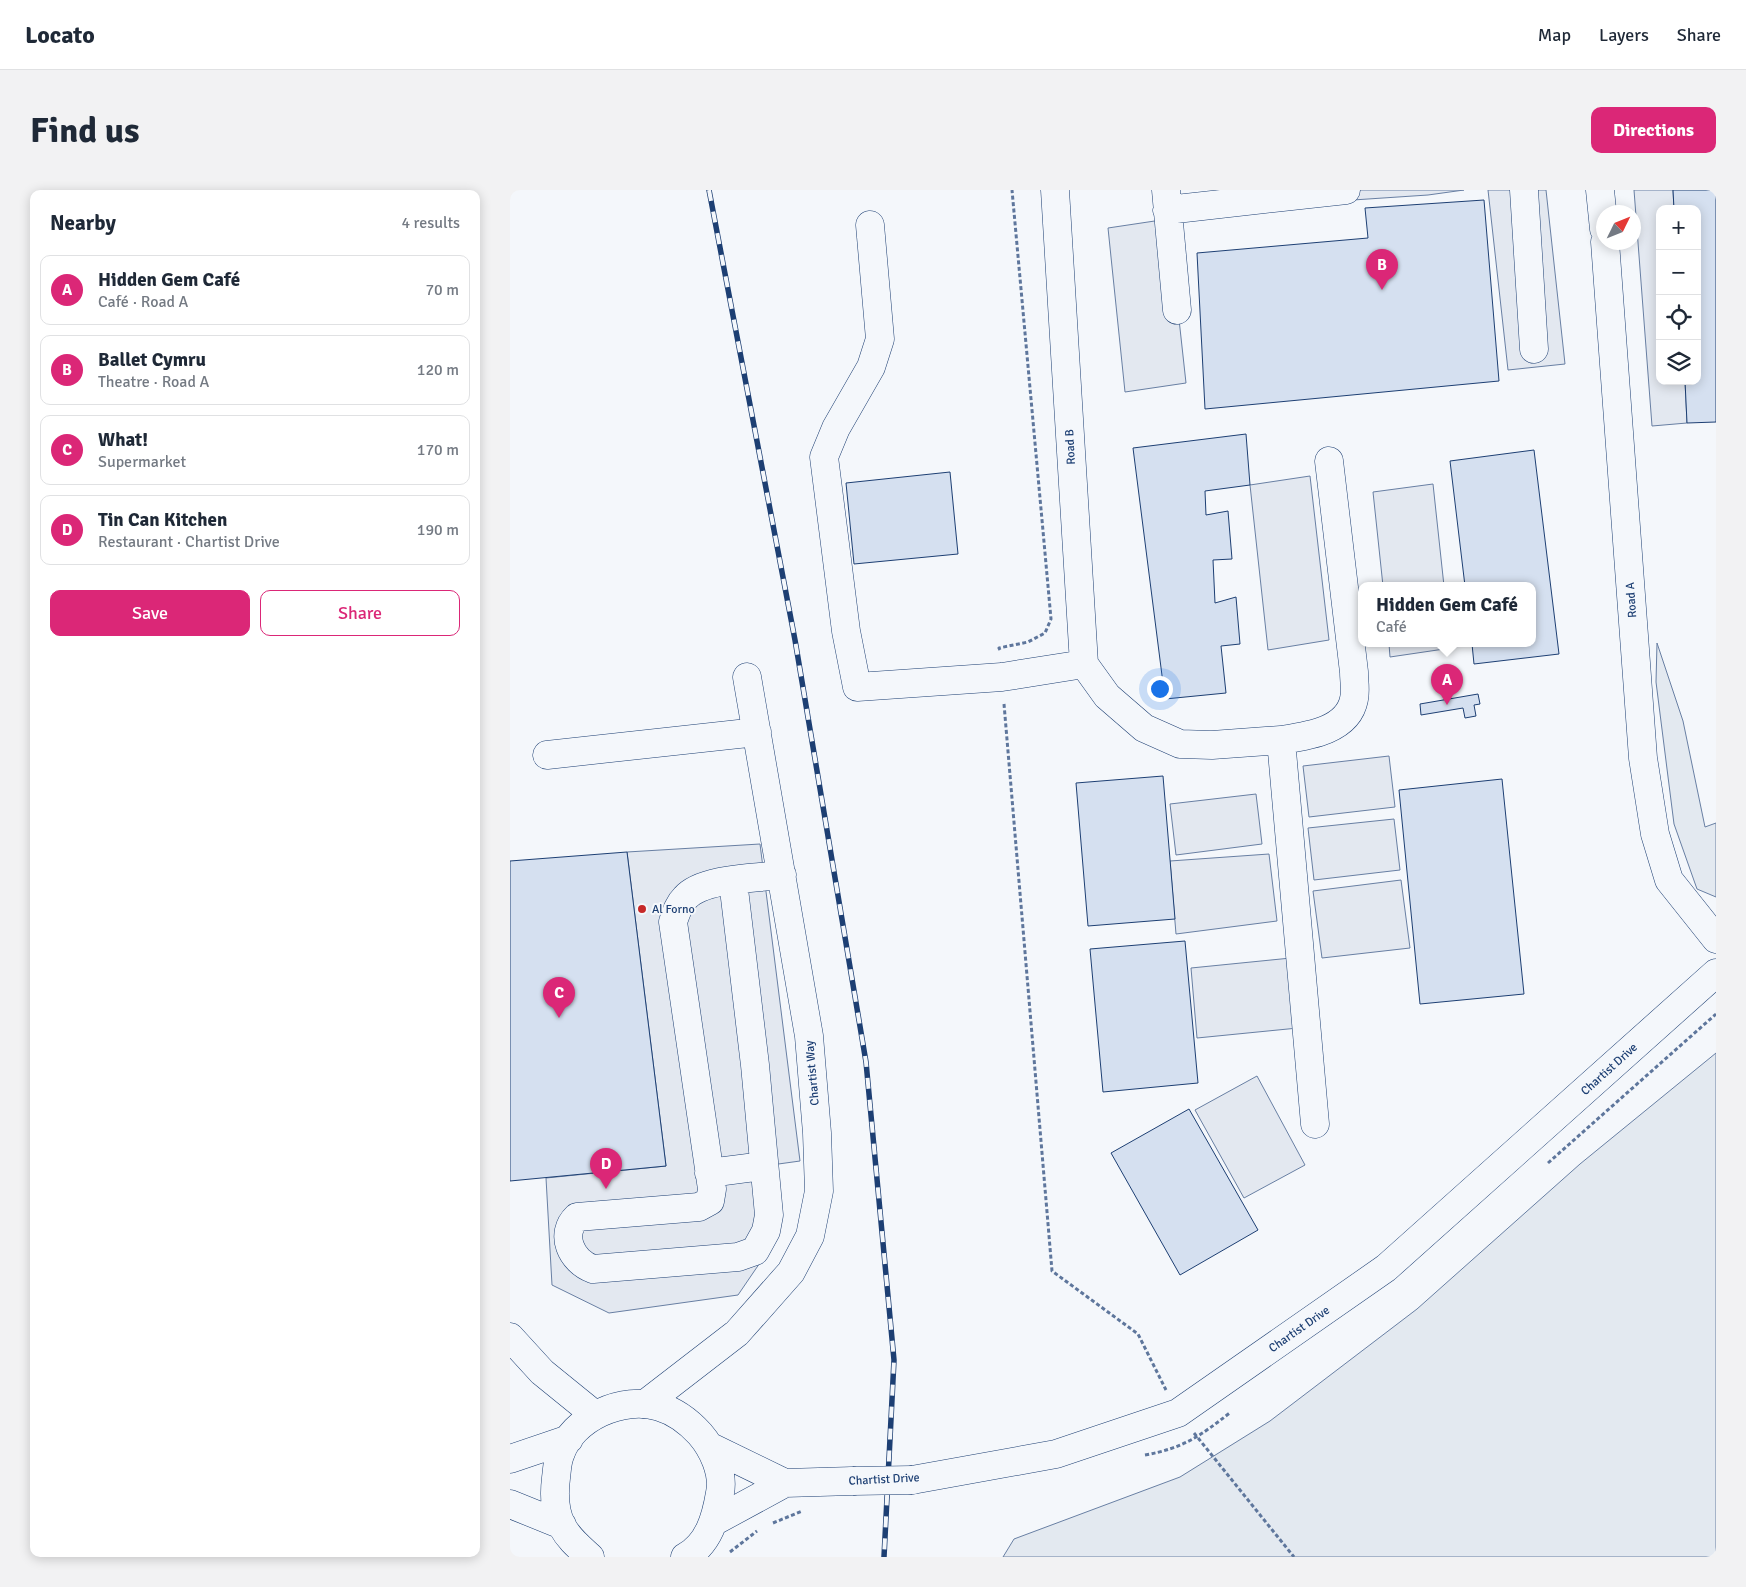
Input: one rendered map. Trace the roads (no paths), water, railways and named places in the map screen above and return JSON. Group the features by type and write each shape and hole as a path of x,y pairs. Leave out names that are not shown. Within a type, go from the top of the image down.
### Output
{"street":[{"name":"Road B","path":"1055,190 1084,664"},
{"path":"1176,310 1166,200 1346,190"},
{"path":"1524,190 1534,349"},
{"path":"1600,190 1602,205"},
{"path":"870,224 880,339 871,368 836,428 824,457 846,631 857,687 1002,677 1084,664 1107,696 1144,728 1180,744 1212,745 1281,740 1316,735 1343,719 1354,700 1354,672 1329,460"},
{"name":"Road A","path":"1606,250 1643,758 1654,834 1669,880 1716,939"},
{"name":"Chartist Way","path":"645,1404 737,1333 791,1272 810,1236 819,1191 817,1132 809,1036 747,677"},
{"path":"547,755 757,732"},
{"path":"1281,740 1315,1124"},
{"path":"732,881 763,1140 769,1215 765,1234 755,1251 738,1257 593,1269 583,1265 574,1257 569,1234 570,1224 577,1217 699,1207 710,1201 712,1189 673,922 679,905 694,890 714,883 782,875"},
{"name":"Chartist Drive","path":"590,1557 572,1541 562,1525 554,1496 560,1456 569,1439 596,1415 634,1404 661,1407 687,1420 712,1447 785,1483 912,1480 1056,1454 1178,1414 1386,1268 1716,973"},
{"path":"709,1173 764,1166"},
{"path":"510,1337 542,1372 596,1415"},
{"name":"Chartist Drive","path":"510,1458 569,1439"},
{"name":"Chartist Drive","path":"688,1556 710,1531 715,1521 722,1484 712,1447"},
{"name":"Chartist Drive","path":"715,1521 785,1483"},
{"path":"510,1504 562,1525"}],"railway":[{"path":"709,190 795,640 866,1062 894,1360 884,1557"}],"place":[{"name":"Ballet Cymru","path":"1382,290"},
{"name":"Hidden Gem Café","path":"1447,705"},
{"name":"Al Forno","path":"642,909"},
{"name":"What!","path":"559,1018"},
{"name":"Tin Can Kitchen","path":"606,1189"}]}
